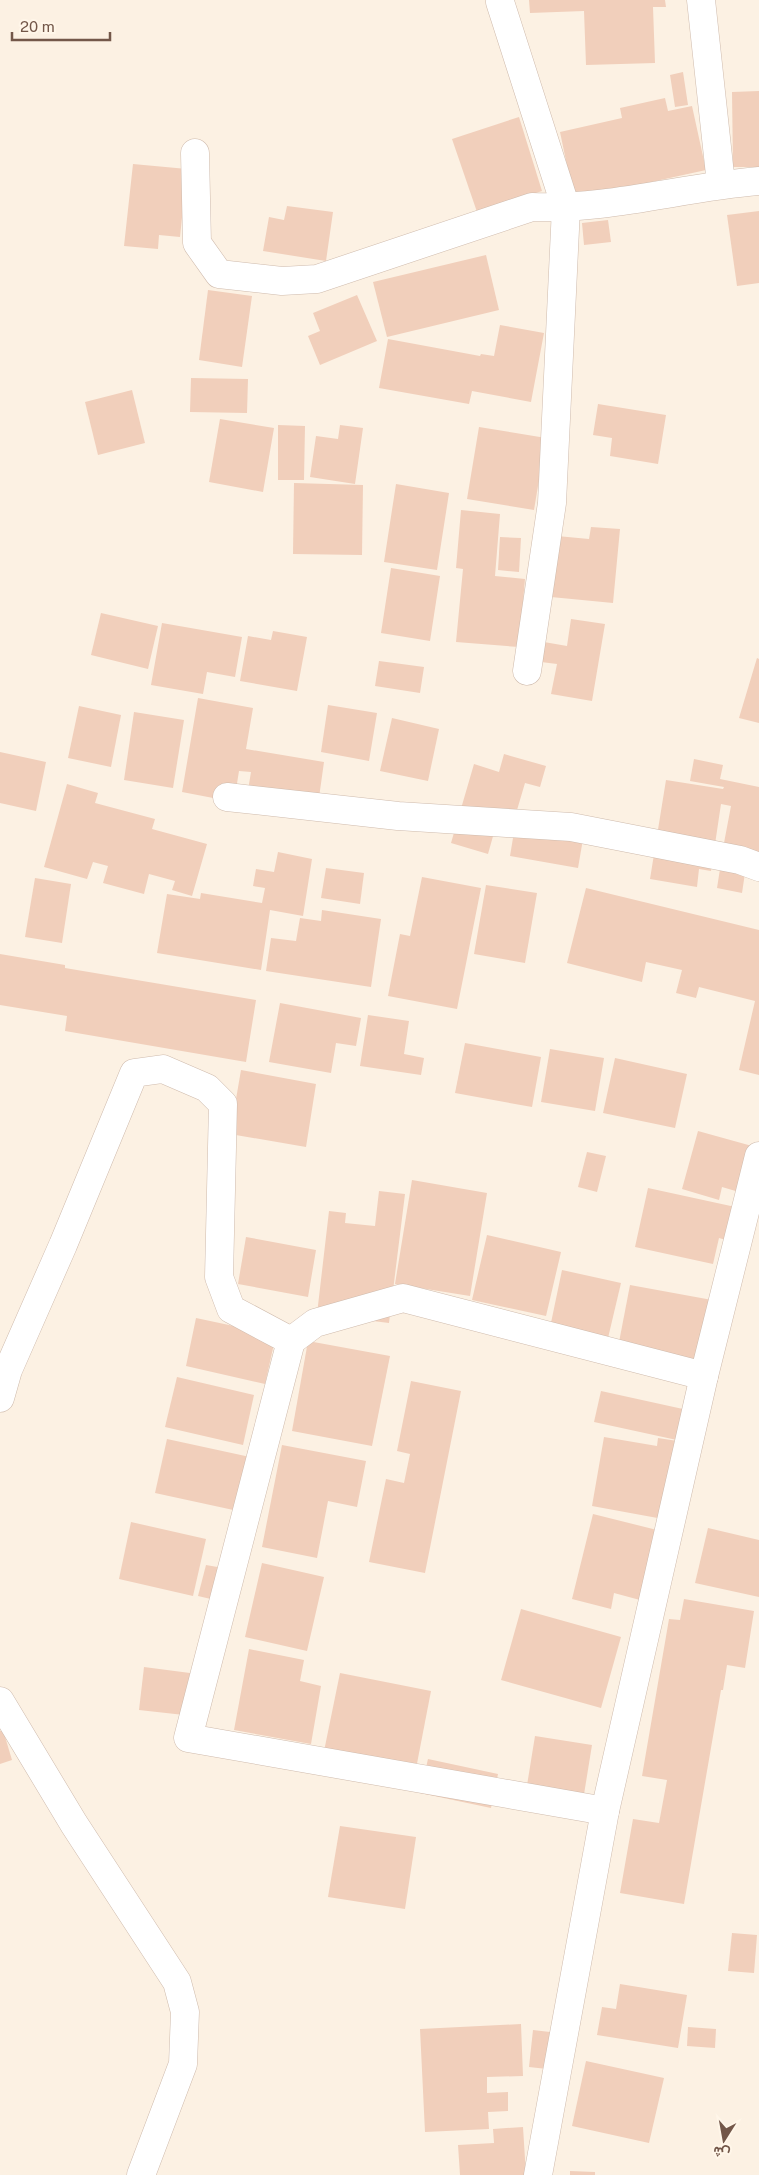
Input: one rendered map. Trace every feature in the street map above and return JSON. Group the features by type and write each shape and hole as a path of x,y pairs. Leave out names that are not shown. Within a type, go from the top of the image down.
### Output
{"street":[{"path":"701,0 721,184"},
{"path":"500,2 566,208 552,503 527,671"},
{"path":"195,153 197,243 219,274 282,281 317,279 532,207 566,208 721,184 759,181"},
{"path":"227,797 398,816 571,827 740,860 759,867"},
{"path":"0,1398 8,1370 63,1245 134,1073 163,1069 207,1088 223,1104 219,1277 231,1309 291,1341"},
{"path":"538,2175 604,1811 704,1376 759,1156"},
{"path":"604,1811 188,1738 291,1341 315,1323 404,1298 704,1376"},
{"path":"0,1700 74,1824 177,1982 185,2012 183,2064 148,2163 141,2175"}],"building":[{"path":"529,0 665,0 666,7 653,7 655,63 586,65 584,11 530,13"},
{"path":"683,72 688,105 675,107 670,75"},
{"path":"759,91 759,167 733,167 732,92"},
{"path":"665,98 668,111 692,106 706,170 574,199 560,132 622,118 620,108"},
{"path":"519,117 542,191 477,212 452,139"},
{"path":"133,164 187,169 180,237 159,235 158,249 124,246"},
{"path":"287,206 333,212 326,261 263,251 269,217 284,220"},
{"path":"759,211 759,283 737,286 727,215"},
{"path":"608,220 611,242 584,245 582,223"},
{"path":"486,255 499,310 387,337 373,282"},
{"path":"208,290 252,296 242,367 199,360"},
{"path":"357,295 377,341 320,365 308,336 320,331 313,313"},
{"path":"500,325 544,333 531,402 472,391 469,404 379,388 388,339 480,356 481,354 494,356"},
{"path":"191,378 248,379 247,413 190,412"},
{"path":"132,390 145,443 98,455 85,402"},
{"path":"598,404 666,415 658,464 610,456 612,438 593,435"},
{"path":"220,419 274,428 263,492 209,482"},
{"path":"278,425 305,426 304,480 278,480"},
{"path":"340,425 363,428 355,484 310,477 316,436 338,439"},
{"path":"479,427 546,438 534,510 467,499"},
{"path":"294,483 363,485 362,555 293,554"},
{"path":"396,484 449,493 437,570 384,562"},
{"path":"461,510 500,514 495,576 525,579 519,647 456,642 463,569 456,568"},
{"path":"591,527 620,529 613,603 551,597 557,536 589,539"},
{"path":"500,537 521,538 519,572 498,570"},
{"path":"391,568 440,576 430,641 381,633"},
{"path":"101,613 158,626 148,669 91,655"},
{"path":"571,619 605,624 592,701 551,694 557,664 541,662 544,642 567,646"},
{"path":"162,623 242,637 235,677 207,672 203,694 151,685"},
{"path":"273,631 307,637 297,691 240,681 248,636 271,640"},
{"path":"757,658 759,659 759,723 739,718"},
{"path":"379,661 424,667 420,693 375,686"},
{"path":"198,698 253,708 246,749 324,762 316,819 245,808 251,772 239,771 234,802 182,792"},
{"path":"328,705 377,713 369,761 321,752"},
{"path":"79,706 121,715 111,767 68,758"},
{"path":"134,712 184,720 173,788 124,780"},
{"path":"392,718 439,729 428,781 380,771"},
{"path":"0,752 46,762 36,811 0,803"},
{"path":"504,754 546,766 540,787 525,783 512,827 497,822 488,854 451,843 474,764 499,772"},
{"path":"694,759 723,765 720,779 759,787 759,871 720,864 731,806 721,804 711,871 699,869 697,887 650,879 666,780 723,789 724,787 690,781"},
{"path":"67,784 98,793 95,803 155,819 152,829 207,844 192,896 172,890 175,881 149,874 144,894 103,883 108,866 93,862 87,879 44,867"},
{"path":"515,826 583,839 578,868 510,856"},
{"path":"278,852 312,859 303,916 270,910 261,970 157,953 167,894 200,899 201,893 262,903 265,888 253,886 256,869 274,872"},
{"path":"326,868 364,873 360,904 321,898"},
{"path":"720,869 745,873 742,893 717,888"},
{"path":"422,877 481,888 457,1009 388,996 400,934 410,936"},
{"path":"35,878 71,884 62,943 25,937"},
{"path":"486,885 537,893 525,963 474,954"},
{"path":"586,888 759,930 759,1075 739,1070 755,1001 699,987 696,998 676,993 682,970 646,962 642,982 567,963"},
{"path":"322,910 381,919 371,987 266,971 271,938 296,941 300,918 321,921"},
{"path":"0,954 65,965 65,968 256,1000 246,1062 65,1031 67,1016 0,1005"},
{"path":"280,1003 361,1018 356,1046 336,1043 331,1073 269,1062"},
{"path":"368,1015 409,1021 404,1054 424,1058 421,1075 360,1066"},
{"path":"465,1043 541,1057 532,1107 455,1093"},
{"path":"550,1049 604,1058 595,1111 541,1102"},
{"path":"615,1058 687,1074 675,1128 603,1113"},
{"path":"241,1070 316,1084 306,1147 230,1134"},
{"path":"698,1131 752,1146 739,1192 722,1187 719,1200 682,1189"},
{"path":"587,1152 606,1156 597,1192 578,1187"},
{"path":"412,1180 487,1193 470,1296 395,1284"},
{"path":"648,1188 740,1208 733,1242 719,1238 713,1264 635,1247"},
{"path":"379,1191 405,1194 389,1323 317,1314 329,1211 346,1213 345,1223 375,1226"},
{"path":"487,1235 561,1252 546,1316 472,1300"},
{"path":"246,1237 316,1250 308,1297 238,1284"},
{"path":"562,1270 621,1283 604,1355 547,1342"},
{"path":"630,1285 712,1300 698,1378 615,1363"},
{"path":"196,1318 276,1335 265,1384 186,1366"},
{"path":"308,1341 390,1356 372,1446 292,1431"},
{"path":"177,1377 254,1395 243,1445 165,1427"},
{"path":"411,1381 461,1391 425,1573 369,1562 386,1479 404,1483 410,1454 397,1451"},
{"path":"601,1391 692,1411 686,1442 594,1422"},
{"path":"604,1437 657,1446 658,1438 684,1442 663,1519 592,1506"},
{"path":"167,1439 250,1457 238,1511 155,1493"},
{"path":"282,1445 366,1461 357,1507 328,1501 317,1558 262,1547"},
{"path":"593,1514 657,1530 640,1600 614,1593 611,1609 572,1599"},
{"path":"131,1522 206,1539 193,1596 119,1579"},
{"path":"708,1528 759,1540 759,1597 695,1583"},
{"path":"262,1563 324,1577 307,1651 245,1637"},
{"path":"206,1565 223,1568 215,1600 198,1596"},
{"path":"684,1599 754,1611 745,1668 727,1665 723,1690 721,1690 684,1904 620,1893 633,1819 659,1823 667,1780 642,1776 669,1619 680,1620"},
{"path":"521,1609 621,1637 601,1708 501,1680"},
{"path":"249,1649 304,1660 300,1681 321,1686 311,1744 234,1730"},
{"path":"144,1667 190,1673 184,1715 139,1710"},
{"path":"340,1673 431,1691 414,1779 322,1761"},
{"path":"3,1730 12,1760 0,1764 0,1731"},
{"path":"535,1736 592,1745 580,1819 523,1810"},
{"path":"428,1759 498,1774 491,1808 420,1793"},
{"path":"340,1826 416,1837 405,1909 328,1897"},
{"path":"732,1933 757,1935 754,1973 728,1971"},
{"path":"620,1984 687,1995 678,2048 597,2035 602,2007 616,2009"},
{"path":"521,2024 523,2076 487,2077 487,2093 508,2092 508,2111 488,2112 489,2129 425,2132 420,2029"},
{"path":"688,2027 716,2029 715,2048 687,2046"},
{"path":"533,2030 550,2032 547,2069 529,2067"},
{"path":"586,2061 664,2078 649,2143 572,2126"},
{"path":"523,2127 526,2175 460,2175 458,2145 494,2143 493,2129"},
{"path":"570,2171 595,2172 595,2175 570,2175"}]}
